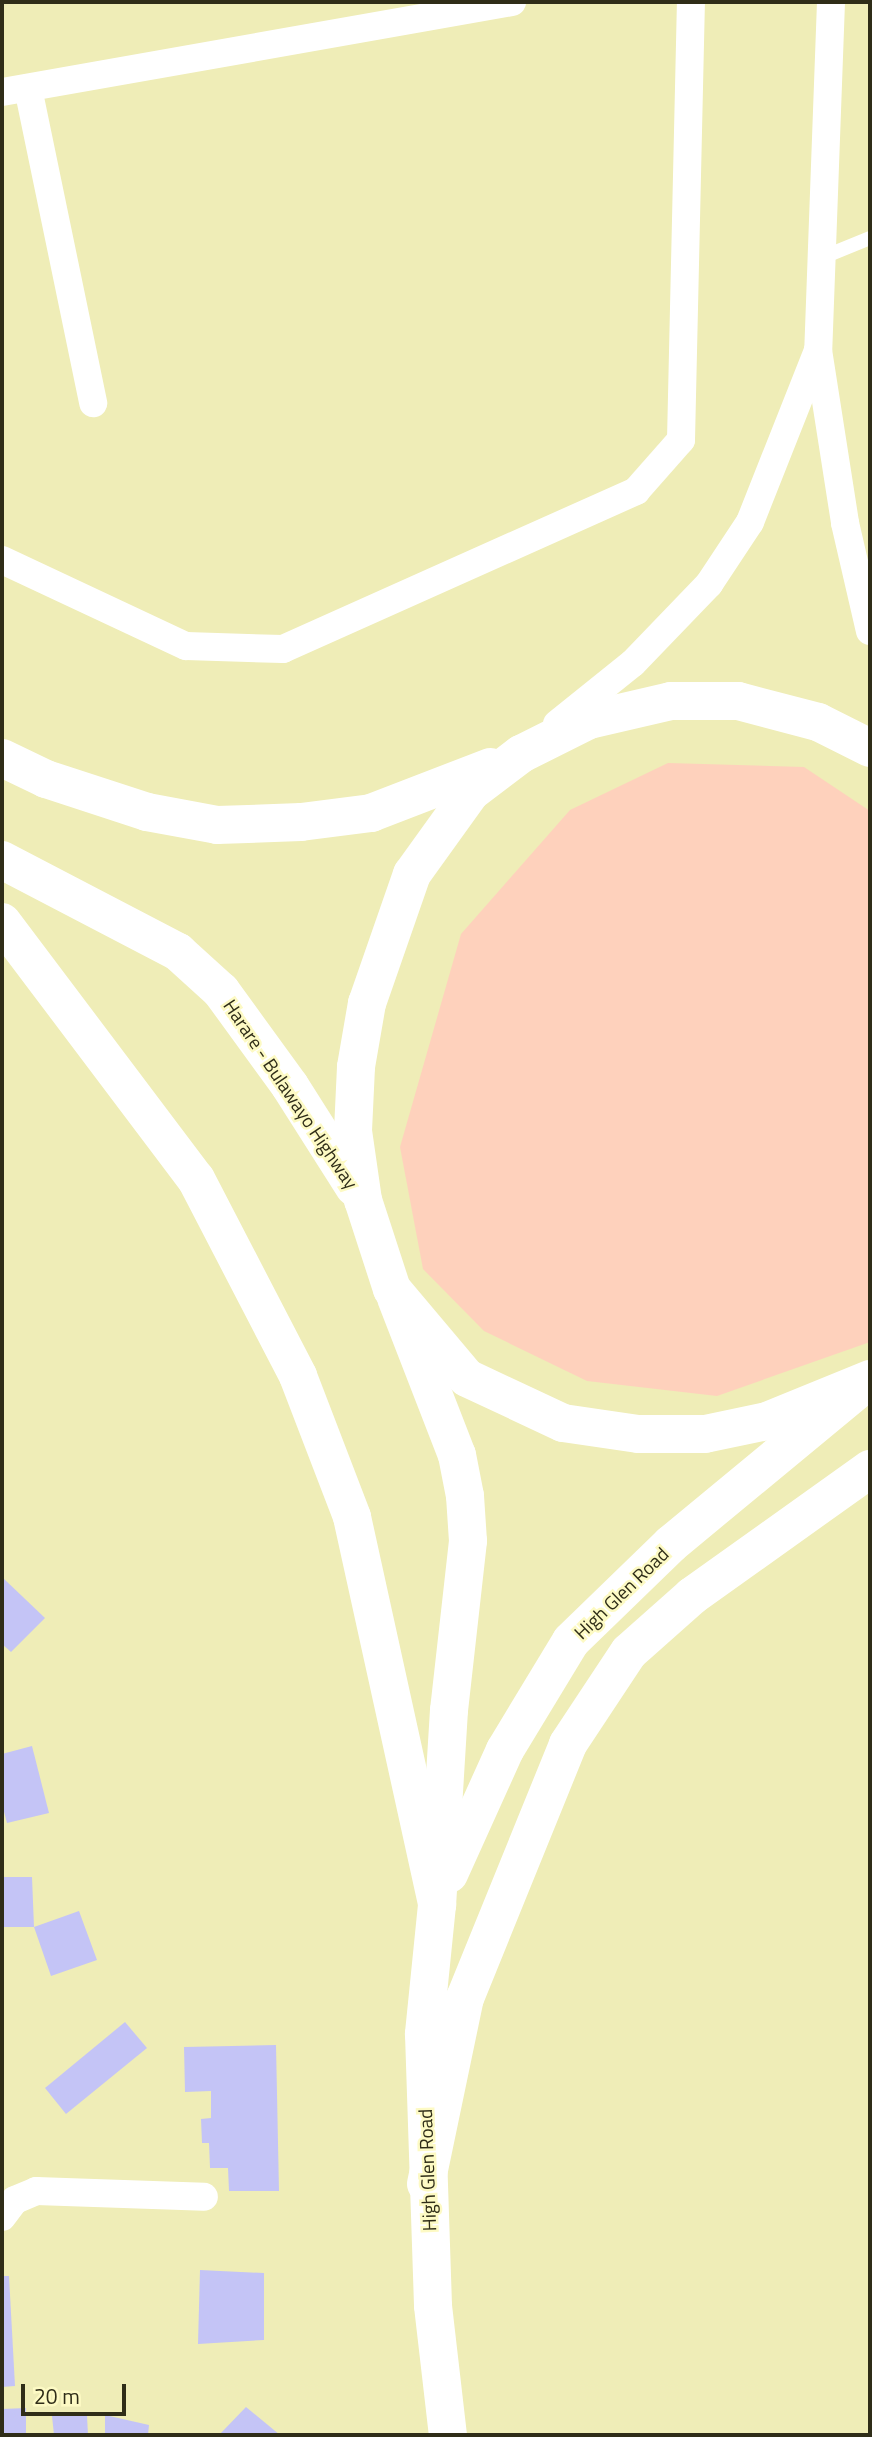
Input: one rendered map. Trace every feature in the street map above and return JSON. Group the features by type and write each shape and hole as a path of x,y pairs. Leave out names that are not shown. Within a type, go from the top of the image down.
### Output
{"main road":[{"name":"Harare - Bulawayo Highway","path":"2,758 46,779 146,812 217,825 301,822 371,813 521,754 589,720 671,701 738,701 818,722 870,748"},
{"name":"Harare - Bulawayo Highway","path":"521,754 471,792 412,874 367,1003 356,1066 353,1131 363,1200 392,1289 467,1378 563,1423 638,1434 705,1434 767,1421 868,1381"},
{"name":"Harare - Bulawayo Highway","path":"2,860 178,952 221,991 290,1086 363,1200"},
{"path":"2,922 196,1179 298,1376 352,1517 437,1905"},
{"name":"High Glen Road","path":"392,1289 457,1455 467,1519 468,1541 449,1710 437,1905 424,2034 426,2184 433,2306 448,2435"},
{"name":"High Glen Road","path":"437,1905 468,1826 505,1750 571,1641 671,1544 868,1381"},
{"path":"426,2184 465,1998 568,1744 629,1652 692,1596 870,1469"}],"street":[{"path":"93,403 15,90 512,2"},
{"path":"2,560 186,646 283,649 636,491 681,440 691,2"},
{"path":"831,2 818,350 845,523 870,631"},
{"path":"521,754 633,663 709,584 750,522 818,350"},
{"path":"2,2217 15,2200 36,2191 204,2197"}],"lane":[{"path":"821,258 870,239"}],"shaded area":[{"path":"668,763 804,767 870,811 870,1342 717,1396 587,1381 484,1331 423,1269 400,1147 461,934 570,810"}],"building":[{"path":"2,1577 45,1618 11,1652 2,1644"},
{"path":"32,1746 49,1813 7,1823 2,1804 2,1754"},
{"path":"2,1877 32,1877 34,1927 2,1927"},
{"path":"79,1911 97,1960 51,1976 34,1927"},
{"path":"125,2022 147,2048 66,2114 45,2088"},
{"path":"276,2045 279,2191 229,2191 228,2168 210,2168 209,2143 202,2143 201,2119 211,2118 211,2091 185,2092 184,2047"},
{"path":"200,2270 264,2273 264,2340 198,2344"},
{"path":"2,2276 9,2276 15,2386 2,2387"},
{"path":"246,2407 280,2435 219,2435"},
{"path":"26,2408 26,2435 2,2435 2,2409"},
{"path":"105,2415 149,2425 148,2435 105,2435"},
{"path":"52,2416 87,2416 88,2435 54,2435"}]}
